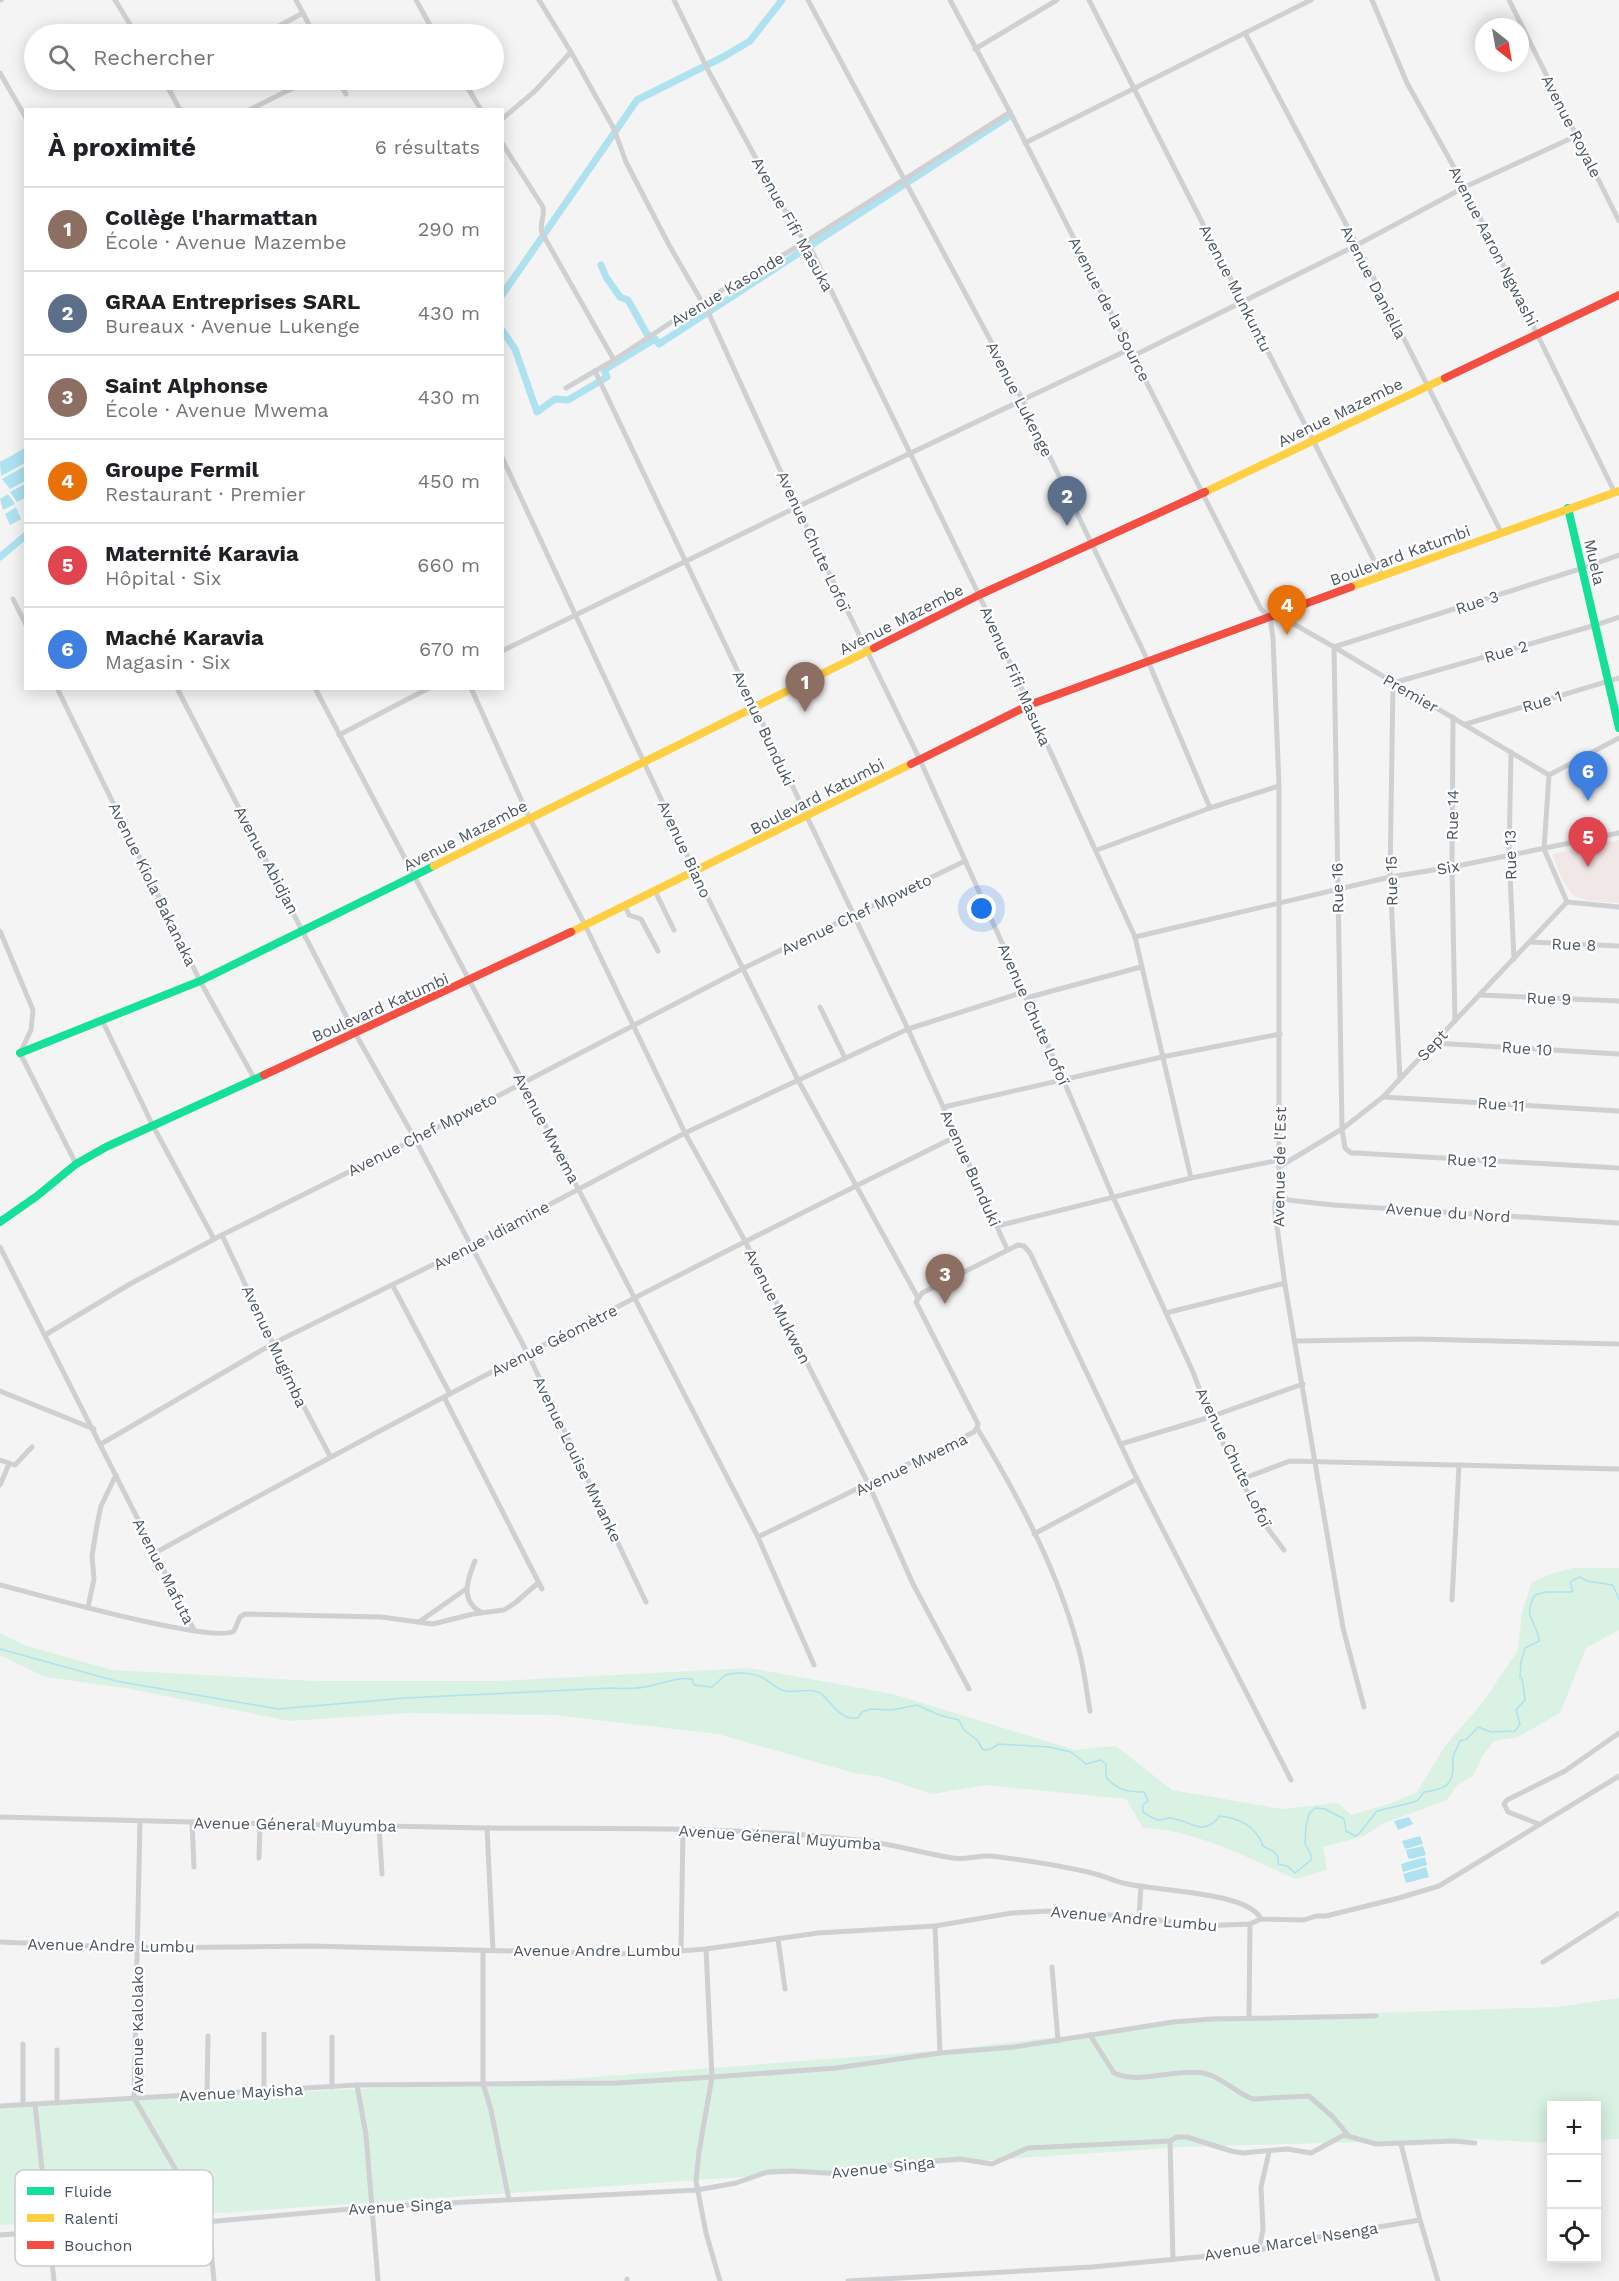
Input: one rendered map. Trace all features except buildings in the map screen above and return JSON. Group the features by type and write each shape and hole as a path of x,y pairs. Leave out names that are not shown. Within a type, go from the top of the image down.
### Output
{"street":[{"path":"115,0 130,24"},
{"path":"296,0 309,24"},
{"path":"416,0 429,24"},
{"name":"Avenue Chute Lofoï","path":"538,0 571,52 614,129 626,162 669,245 709,314 797,507 920,760 1193,1372 1210,1417 1260,1518 1284,1550"},
{"name":"Avenue Fifi Masuka","path":"674,0 709,72 783,207 800,235 807,241 980,595 1097,850 1135,937 1191,1178"},
{"name":"Avenue Lukenge","path":"808,0 1023,401 1148,661 1210,808"},
{"name":"Avenue de la Source","path":"950,0 1010,112 1204,492 1261,609 1270,618"},
{"path":"975,49 1058,0"},
{"name":"Avenue Munkuntu","path":"1089,0 1382,576"},
{"path":"1025,143 1311,0"},
{"name":"Avenue Aaron Ngwashi","path":"1372,0 1407,83 1465,187 1617,492"},
{"name":"Avenue Royale","path":"1509,0 1619,220"},
{"path":"282,24 303,12"},
{"name":"Avenue Daniella","path":"1245,33 1356,245 1501,532"},
{"path":"504,117 535,91 571,52"},
{"path":"0,73 24,115"},
{"path":"169,90 179,108"},
{"path":"253,108 289,90"},
{"path":"343,90 346,94"},
{"path":"469,90 479,108"},
{"name":"Avenue Kasonde","path":"566,388 597,374 614,360 1010,112"},
{"path":"1133,356 1356,245 1465,187 1576,136"},
{"path":"504,146 543,207 541,230 614,360"},
{"name":"Avenue Mazembe","path":"20,1053 200,981 756,708 980,595 1204,492 1619,295"},
{"path":"504,650 797,507 1130,350"},
{"name":"Avenue Bunduki","path":"597,374 908,1029 1007,1249"},
{"name":"Avenue Biano","path":"504,461 695,872 798,1080 855,1186"},
{"name":"Boulevard Katumbi","path":"0,1222 76,1164 152,1124 469,981 695,872 1029,705 1501,532 1617,492"},
{"name":"Muela","path":"1568,508 1619,728"},
{"name":"Rue 3","path":"1334,647 1619,555"},
{"path":"13,599 24,621"},
{"name":"Rue 2","path":"1393,683 1619,617"},
{"name":"Premier","path":"1270,618 1285,619 1549,775"},
{"name":"Avenue de l'Est","path":"1270,618 1273,638 1278,786 1279,1193 1275,1203 1275,1212 1342,1628 1364,1707"},
{"name":"Rue 16","path":"1334,647 1342,1129"},
{"name":"Rue 1","path":"1466,724 1619,678"},
{"name":"Rue 15","path":"1393,683 1390,877 1400,1079"},
{"name":"Avenue Kiola Bakanaka","path":"58,690 200,981 254,1078"},
{"name":"Avenue Abidjan","path":"178,690 355,1033"},
{"name":"Avenue Mwema","path":"316,690 636,1298 758,1537 869,1485 978,1428 917,1304 918,1298 855,1186"},
{"path":"339,735 425,690"},
{"name":"Avenue Mukwen","path":"472,690 530,817 685,1132 745,1240 869,1485 913,1584 969,1689"},
{"name":"Rue 14","path":"1453,717 1452,867 1455,1021"},
{"path":"1619,738 1549,775 1545,849 1567,902 1619,907"},
{"name":"Rue 13","path":"1511,752 1509,855 1514,959"},
{"path":"1097,850 1210,808 1278,786"},
{"name":"Six","path":"1135,937 1390,877 1452,867 1619,833"},
{"name":"Avenue Chef Mpweto","path":"45,1335 222,1234 415,1139 744,968 965,861"},
{"path":"655,891 674,930"},
{"name":"Sept","path":"1279,1167 1342,1129 1383,1097 1567,902"},
{"path":"625,906 629,915 641,919 658,951"},
{"path":"0,931 33,1010 31,1030 20,1053 76,1164"},
{"name":"Rue 8","path":"1530,942 1619,946"},
{"name":"Avenue Idiamine","path":"101,1444 274,1343 471,1246 685,1132 908,1029 1025,995 1142,967"},
{"name":"Rue 9","path":"1479,995 1619,1001"},
{"path":"820,1007 845,1058"},
{"path":"102,1020 152,1124 214,1239"},
{"name":"Avenue Louise Mwanke","path":"355,1033 415,1139 528,1354 646,1602"},
{"path":"944,1107 1162,1057 1280,1034"},
{"name":"Rue 10","path":"1434,1043 1619,1054"},
{"name":"Rue 11","path":"1383,1097 1619,1111"},
{"name":"Rue 12","path":"1342,1129 1345,1148 1351,1153 1619,1168"},
{"name":"Avenue Géomètre","path":"155,1553 330,1456 745,1240 957,1136"},
{"path":"997,1226 1191,1178 1279,1160"},
{"name":"Avenue du Nord","path":"1279,1193 1288,1200 1333,1205 1619,1223"},
{"name":"Avenue Mugimba","path":"222,1234 308,1417 330,1456"},
{"path":"918,1298 926,1291 1007,1249 1021,1244 1030,1253 1137,1479 1291,1780"},
{"name":"Avenue Mafuta","path":"0,1247 194,1630 198,1632 230,1634 236,1629 240,1616 245,1614 381,1617 437,1624 497,1612 510,1607 540,1586 444,1397"},
{"path":"1166,1313 1281,1284 1285,1285"},
{"path":"393,1286 450,1394"},
{"path":"1295,1341 1416,1339 1619,1344"},
{"path":"1121,1444 1210,1417 1303,1384"},
{"path":"0,1391 94,1429"},
{"path":"978,1428 1015,1491 1072,1626 1090,1711"},
{"path":"0,1460 13,1466 32,1447"},
{"path":"1242,1479 1290,1461 1619,1468"},
{"path":"0,1485 9,1464"},
{"path":"1452,1600 1459,1465"},
{"path":"88,1607 94,1579 92,1556 101,1506 117,1475"},
{"path":"1034,1534 1137,1479"},
{"path":"758,1537 814,1665"},
{"path":"475,1562 466,1589 467,1596 473,1607 483,1613"},
{"path":"0,1585 145,1622 194,1630"},
{"path":"419,1622 466,1589"},
{"path":"1539,1824 1508,1812 1504,1804 1507,1800 1571,1767 1619,1733"},
{"path":"1262,1919 1309,1920 1316,1916 1340,1913 1439,1886 1619,1776"},
{"name":"Avenue Géneral Muyumba","path":"0,1817 487,1828 683,1829 859,1840 951,1858 987,1856 1036,1863 1092,1873 1122,1883 1170,1888 1183,1893 1209,1894 1250,1907 1260,1914 1262,1919"},
{"name":"Avenue Kalolako","path":"140,1821 134,2098 176,2170"},
{"path":"192,1822 194,1868"},
{"path":"259,1858 260,1823"},
{"path":"378,1826 381,1874"},
{"path":"487,1828 493,1950"},
{"path":"681,1951 683,1829"},
{"path":"1139,1917 1141,1886"},
{"name":"Avenue Andre Lumbu","path":"0,1942 138,1948 310,1946 638,1954 706,1949 828,1932 935,1926 1012,1913 1049,1911 1139,1917 1198,1926 1250,1924 1262,1919"},
{"path":"1544,1962 1619,1913"},
{"path":"1249,2018 1250,1924"},
{"path":"935,1926 940,2053"},
{"path":"778,1938 785,1989"},
{"path":"706,1949 712,2077 699,2152 697,2190 706,2234 720,2281"},
{"path":"483,1950 483,2083 491,2110 509,2200"},
{"path":"1052,1967 1058,2040"},
{"name":"Avenue Mayisha","path":"0,2106 357,2085 617,2083 712,2077 836,2068 940,2053 1058,2040 1173,2022 1376,2016"},
{"path":"264,2034 264,2091"},
{"path":"1090,2035 1110,2068 1120,2076 1129,2078 1180,2071 1202,2073 1217,2076 1246,2097 1253,2099 1309,2096 1333,2117 1348,2136 1371,2143 1455,2141 1476,2143"},
{"path":"207,2094 208,2036"},
{"path":"332,2037 332,2087"},
{"path":"22,2043 23,2105"},
{"path":"57,2050 57,2103"},
{"path":"357,2085 366,2135 378,2281"},
{"path":"35,2104 42,2170"},
{"name":"Avenue Singa","path":"213,2220 372,2207 697,2190 736,2183 767,2172 791,2170 844,2174 886,2166 960,2159 992,2164 1028,2148 1170,2141 1177,2137 1186,2137 1231,2151 1269,2152 1287,2149 1311,2153 1339,2137 1348,2136"},
{"path":"1170,2141 1173,2259"},
{"path":"1401,2144 1438,2281"},
{"path":"1259,2250 1263,2229 1261,2187 1269,2152"},
{"name":"Avenue Marcel Nsenga","path":"848,2281 1092,2267 1259,2250 1301,2240 1420,2220"},
{"name":"Avenue Singa","path":"0,2235 15,2234"},
{"path":"52,2266 54,2281"},
{"name":"Avenue Kalolako","path":"213,2266 214,2281"}],"shaded area":[{"path":"1619,840 1619,903 1592,901 1578,898 1571,893 1563,881 1552,854"}],"green space":[{"path":"1573,1568 1619,1568 1619,1630 1586,1648 1560,1713 1518,1737 1494,1741 1482,1757 1473,1776 1457,1785 1447,1800 1382,1824 1364,1836 1323,1847 1327,1870 1296,1879 1202,1839 1143,1828 1126,1799 986,1785 932,1794 881,1777 854,1773 718,1734 553,1715 409,1713 289,1721 125,1688 45,1677 0,1655 0,1633 24,1645 112,1670 315,1681 497,1681 749,1668 893,1694 1075,1750 1116,1746 1172,1790 1282,1809 1338,1803 1351,1815 1392,1803 1417,1792 1445,1746 1483,1702 1518,1650 1522,1612 1532,1582"},
{"path":"1619,1998 1619,2139 1601,2140 1601,2101 1547,2101 1547,2143 1472,2139 1182,2147 213,2213 213,2170 15,2170 15,2224 0,2225 0,2106 568,2079 946,2050 1218,2018 1556,2007"}],"water":[{"path":"24,449 24,464 1,476 0,462"},
{"path":"24,467 24,482 10,489 2,479"},
{"path":"24,485 24,498 17,502 10,492"},
{"path":"8,494 15,504 3,510 0,499"},
{"path":"16,507 21,519 10,525 5,514"},
{"path":"1409,1817 1413,1824 1398,1830 1394,1821"},
{"path":"1420,1836 1423,1844 1405,1849 1402,1841"},
{"path":"1423,1846 1426,1855 1408,1858 1406,1850"},
{"path":"1425,1857 1427,1865 1403,1872 1401,1864"},
{"path":"1426,1867 1429,1877 1406,1883 1403,1874"}],"waterway":[{"path":"504,292 637,100 750,41 782,0"},
{"path":"504,333 515,349 537,412 555,399 568,400 607,377 604,370 655,339 659,344 1008,117"},
{"path":"601,265 606,277 620,297 628,300 647,334 655,339"},
{"path":"0,557 24,537"},
{"path":"0,1649 116,1681 278,1709 405,1698 627,1689 682,1679 692,1679 694,1685 712,1687 726,1675 753,1674 783,1690 818,1692 839,1712 851,1718 858,1718 862,1712 871,1709 892,1710 917,1705 939,1715 959,1720 964,1730 977,1740 983,1750 991,1749 999,1744 1049,1747 1071,1752 1086,1764 1101,1760 1106,1764 1106,1777 1114,1785 1127,1791 1144,1792 1148,1801 1143,1805 1143,1812 1151,1817 1160,1820 1177,1819 1201,1827 1213,1823 1220,1816 1240,1821 1252,1829 1263,1846 1278,1856 1278,1864 1287,1866 1295,1873 1311,1860 1305,1844 1306,1826 1309,1814 1315,1808 1325,1809 1344,1819 1346,1831 1355,1836 1377,1811 1414,1802 1424,1792 1440,1789 1448,1784 1452,1775 1453,1756 1460,1741 1467,1739 1478,1727 1491,1732 1515,1731 1520,1724 1516,1710 1525,1700 1522,1678 1520,1678 1521,1662 1525,1648 1539,1641 1530,1615 1531,1603 1535,1595 1545,1592 1573,1591 1570,1583 1580,1577 1587,1581 1613,1585 1619,1599"}],"traffic: fast":[{"path":"1568,508 1619,728"},
{"path":"20,1053 200,981 434,866"},
{"path":"0,1222 76,1164 106,1147 264,1075"}],"traffic: slow":[{"path":"1205,492 1445,378"},
{"path":"1351,587 1619,491"},
{"path":"434,866 874,648"},
{"path":"571,932 911,764"}],"traffic: jam":[{"path":"1445,378 1619,295"},
{"path":"874,648 979,595 1205,492"},
{"path":"911,764 1029,705 1351,587"},
{"path":"264,1075 571,932"}],"place":[{"name":"GRAA Entreprises SARL","path":"1067,526"},
{"name":"Groupe Fermil","path":"1287,635"},
{"name":"Collège l'harmattan","path":"805,712"},
{"name":"Maché Karavia","path":"1588,801"},
{"name":"Maternité Karavia","path":"1588,867"},
{"name":"Saint Alphonse","path":"945,1304"}]}
